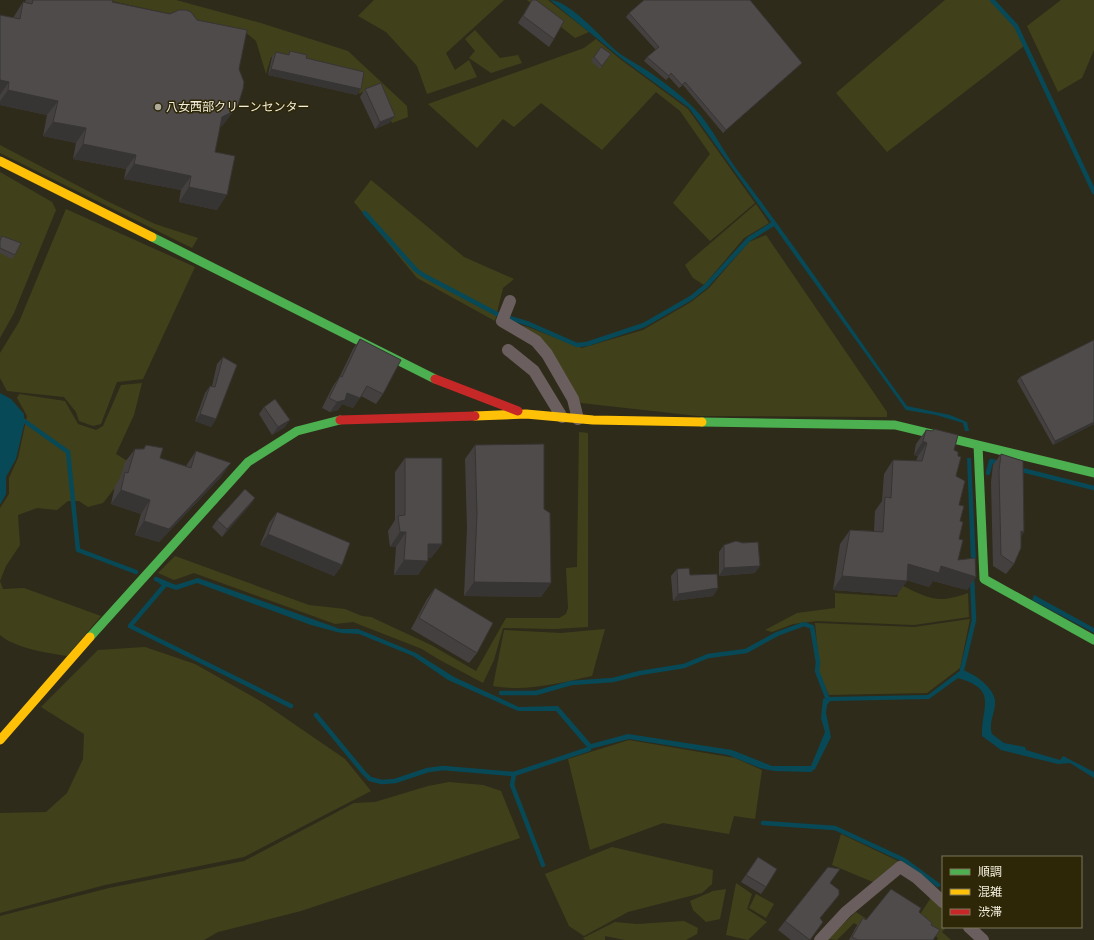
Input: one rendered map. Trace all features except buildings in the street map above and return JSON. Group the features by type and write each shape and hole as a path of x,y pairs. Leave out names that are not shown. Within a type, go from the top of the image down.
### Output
{"street":[{"path":"0,161 430,377 526,414"},
{"path":"510,301 502,321 536,341 547,354 574,399 578,419"},
{"path":"508,350 534,371 562,417"},
{"path":"0,740 97,629 248,462 297,431 339,420 526,414 578,419 895,425 1094,473"},
{"path":"978,445 984,579 1094,640"},
{"path":"820,940 846,912 900,867 917,878 942,901"},
{"path":"971,928 983,940"}],"shaded area":[{"path":"107,0 176,0 261,23 348,51 407,106 408,117 392,123 375,85 359,94 361,76 271,57 266,74 256,41 243,30"},
{"path":"374,0 504,0 446,53 455,70 469,60 477,77 427,94 417,66 386,32 358,16"},
{"path":"527,0 548,0 589,32 575,38"},
{"path":"945,0 990,0 1015,27 1024,46 887,152 836,93"},
{"path":"1061,0 1094,0 1094,50 1082,78 1058,92 1027,26"},
{"path":"475,30 500,58 518,55 522,63 491,73 469,58 475,51 465,39"},
{"path":"596,39 620,59 688,109 755,203 710,241 673,203 710,154 680,111 656,92 602,150 541,103 514,127 503,119 477,148 428,104 584,48"},
{"path":"0,145 107,201 155,224 198,238 192,248 0,153"},
{"path":"0,172 52,202 56,210 14,313 0,338"},
{"path":"371,180 464,257 514,279 503,288 495,321 417,278 354,202"},
{"path":"756,204 769,223 744,238 704,285 693,278 685,265"},
{"path":"66,209 195,267 143,379 117,382 101,424 93,426 79,421 76,412 64,397 7,391 0,378 0,353 19,322"},
{"path":"766,235 887,412 887,417 698,416 581,403 541,342 514,323 582,348 643,330 691,302 709,288 749,242"},
{"path":"142,383 134,415 116,454 134,465 123,486 114,489 103,503 88,507 79,501 68,501 57,510 37,508 18,515 20,545 6,566 0,581 0,508 9,494 9,478 18,458 27,416 17,398 19,394 65,401 78,424 96,430 103,426 121,385"},
{"path":"579,432 588,433 588,627 555,629 503,628 494,660 483,683 422,649 353,622 335,624 194,573 174,580 158,573 175,556 309,605 345,609 362,616 371,617 431,645 476,671 506,618 559,618 566,614 568,608 566,568 577,567"},
{"path":"0,581 3,589 24,588 101,616 67,656 22,647 6,640 0,635"},
{"path":"901,585 927,597 941,599 968,593 969,617 914,625 817,621 793,624 772,632 765,630 797,613 835,608 835,593 897,597"},
{"path":"970,619 960,668 927,693 829,695 818,672 819,663 815,623 914,627"},
{"path":"605,629 592,676 543,686 506,688 493,686 504,630 561,633"},
{"path":"145,647 195,664 262,702 345,759 371,791 244,857 105,885 0,913 0,813 46,812 67,793 83,759 84,734 41,707 98,650"},
{"path":"629,740 735,758 762,770 755,819 734,816 729,834 663,823 590,850 568,759"},
{"path":"449,782 483,785 501,791 520,838 301,911 218,932 204,940 0,940 0,916 109,888 244,861 354,803 375,802 428,786"},
{"path":"841,834 898,861 873,882 832,865"},
{"path":"612,847 713,870 712,884 702,893 628,912 584,936 569,926 545,874"},
{"path":"736,883 752,894 747,909 767,922 748,940 726,935"},
{"path":"726,889 720,919 706,922 693,910 690,901 713,891"},
{"path":"756,894 774,904 766,918 749,908"},
{"path":"932,896 942,907 942,928 945,928 942,932 951,940 937,940 938,938 917,919"},
{"path":"856,912 897,939 876,937 854,923 837,940 827,939"},
{"path":"684,921 698,928 697,934 686,940 625,940 605,936 605,940 585,940 583,938 615,922 637,924"}],"water":[{"path":"550,0 565,6 574,12 592,27 617,52 661,80 695,109 907,406 950,415 967,422 969,431 965,431 963,423 936,415 906,410 689,108 622,59"},
{"path":"0,393 11,399 24,414 24,425 16,459 6,477 6,494 0,505"},
{"path":"967,458 971,458 976,561 971,561"},
{"path":"198,578 340,629 358,629 416,653 454,677 519,707 558,706 591,744 628,734 732,750 772,766 811,766 825,732 821,718 823,699 827,697 928,695 961,670 966,671 977,677 991,690 995,700 991,725 992,734 1004,743 1025,747 1026,750 1060,760 1063,756 1094,772 1094,778 1070,763 1058,764 1001,750 982,736 985,708 983,694 979,688 958,678 929,699 830,701 827,705 826,713 831,737 815,769 811,772 774,771 760,768 728,755 629,739 590,749 556,711 518,711 448,680 413,656 359,634 341,633 311,625 197,583 176,590 159,584 161,579 176,585"},
{"path":"1034,595 1094,628 1094,633 1032,600"}],"waterway":[{"path":"992,0 1016,26 1094,192"},
{"path":"365,213 416,270 423,275 497,314 529,324 577,345 587,344 644,325 691,298 706,286 749,239 773,224"},
{"path":"23,420 68,452 78,550 136,572"},
{"path":"988,473 991,461 1000,463"},
{"path":"1018,469 1094,488"},
{"path":"962,670 974,620 972,577"},
{"path":"156,579 165,583"},
{"path":"164,586 130,626 291,706"},
{"path":"501,693 536,693 571,683 613,680 640,673 684,666 708,656 746,651 777,634 804,624 812,627 818,662 817,671 827,697"},
{"path":"316,715 364,773 370,779 382,782 395,781 428,770 443,768 514,774 589,749"},
{"path":"514,774 512,785 543,865"},
{"path":"763,823 835,828 904,860 938,885"}],"traffic: fast":[{"path":"152,237 435,379"},
{"path":"90,637 248,462 297,431 340,420"},
{"path":"702,422 895,425 1094,473"},
{"path":"978,445 984,579 1094,640"}],"traffic: slow":[{"path":"0,161 152,237"},
{"path":"475,416 526,414 593,420 702,422"},
{"path":"0,740 90,637"}],"traffic: jam":[{"path":"435,379 518,411"},
{"path":"340,420 475,416"}],"place":[{"name":"八女西部クリーンセンター","path":"158,107"}]}
